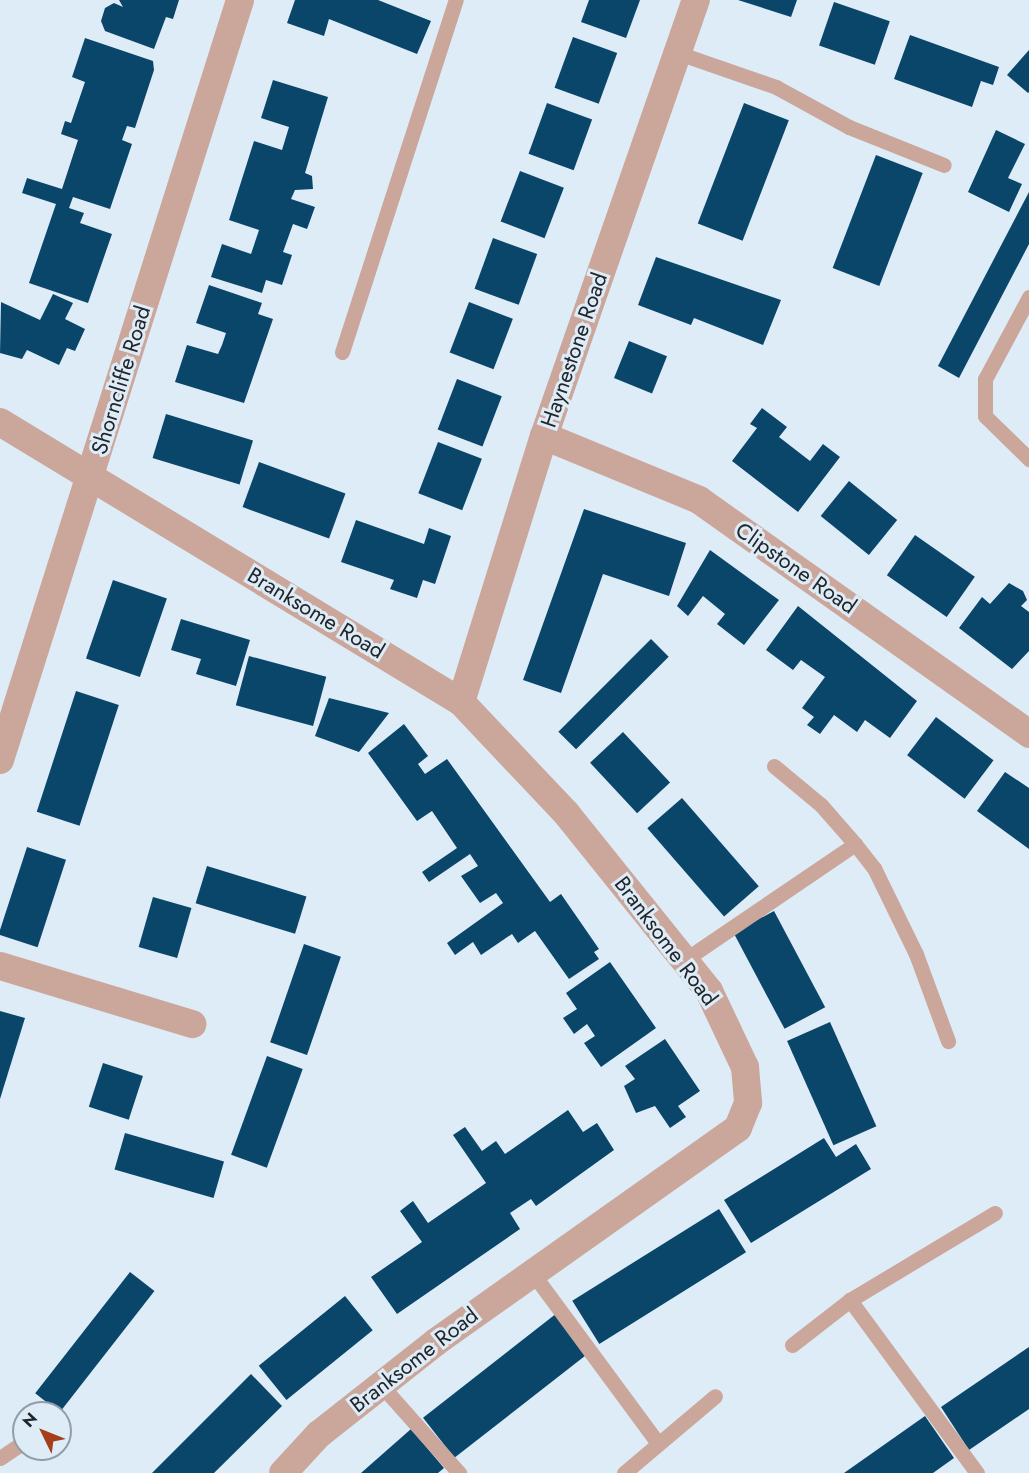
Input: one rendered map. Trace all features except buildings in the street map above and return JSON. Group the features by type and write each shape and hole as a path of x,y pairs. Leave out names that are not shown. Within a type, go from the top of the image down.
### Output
{"street":[{"name":"Shorncliffe Road","path":"0,760 240,0"},
{"name":"Haynestone Road","path":"461,702 544,436 696,0"},
{"name":"Branksome Road","path":"0,423 461,702 566,813 709,991 746,1067 748,1103 738,1128 531,1271 319,1434 283,1473"},
{"name":"Clipstone Road","path":"544,436 699,500 1029,734"},
{"path":"0,966 192,1024"}],"lane":[{"path":"342,352 456,0"},
{"path":"678,53 776,87 849,127 944,165"},
{"path":"1029,297 985,379 985,417 1029,459"},
{"path":"774,766 821,805 874,868 916,954 948,1041"},
{"path":"683,961 855,844"},
{"path":"792,1345 850,1299 995,1214"},
{"path":"531,1271 658,1443"},
{"path":"850,1299 977,1473"},
{"path":"381,1385 459,1473"},
{"path":"624,1473 715,1396"}]}
